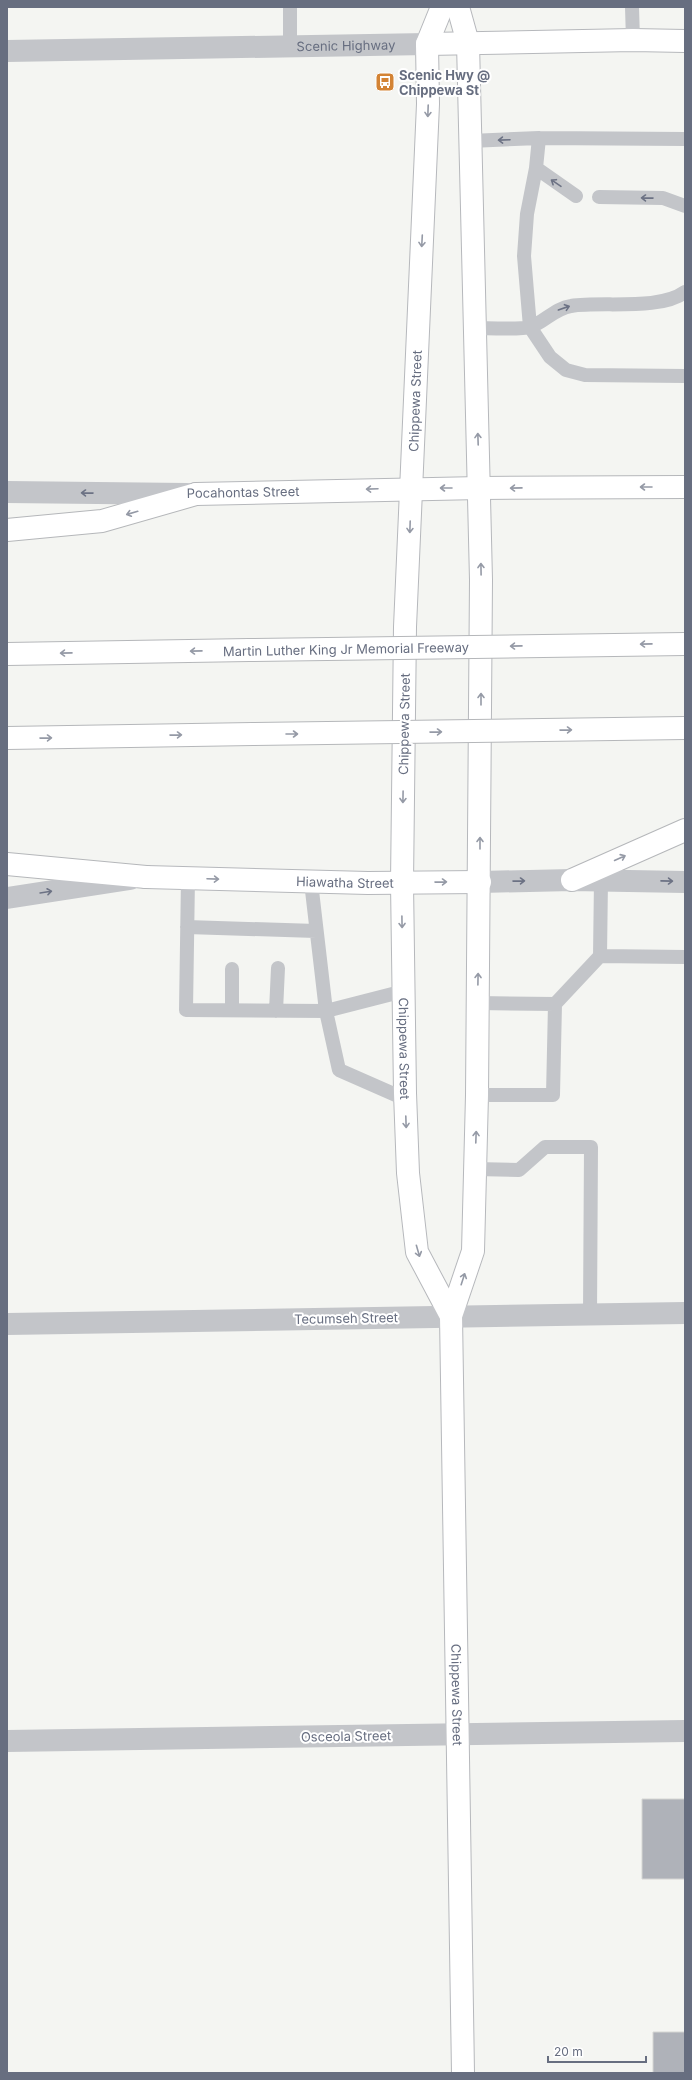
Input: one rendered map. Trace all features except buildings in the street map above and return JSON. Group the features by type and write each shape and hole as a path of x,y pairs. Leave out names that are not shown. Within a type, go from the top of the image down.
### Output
{"main road":[{"name":"Chippewa Street","path":"442,7 427,44 428,104 405,626 402,883 405,1099 408,1174 417,1252 451,1316"},
{"name":"Chippewa Street","path":"458,7 468,43 482,580 480,882 473,1251 451,1316 459,1735 463,2073"},
{"name":"Scenic Highway","path":"427,44 633,40 685,41"},
{"name":"Pocahontas Street","path":"196,494 411,488 685,487"},
{"path":"7,530 102,521 196,494"},
{"name":"Martin Luther King Jr Memorial Freeway","path":"7,654 685,644"},
{"path":"7,738 685,728"},
{"path":"572,880 685,830"},
{"path":"7,864 146,877"},
{"name":"Hiawatha Street","path":"146,877 310,882 480,882"}],"street":[{"name":"Scenic Highway","path":"7,51 427,44"},
{"name":"Pocahontas Street","path":"7,492 196,494"},
{"name":"Hiawatha Street","path":"7,898 146,877"},
{"name":"Hiawatha Street","path":"480,882 572,880 685,882"},
{"name":"Tecumseh Street","path":"7,1324 685,1313"},
{"name":"Osceola Street","path":"7,1741 685,1731"}],"lane":[{"path":"290,7 290,46"},
{"path":"632,7 633,40"},
{"path":"539,138 536,168 527,214 524,256 530,327 550,357 566,370 585,375 685,376"},
{"path":"470,141 539,138 685,139"},
{"path":"536,168 576,196"},
{"path":"599,197 663,198 685,206"},
{"path":"475,328 530,327 556,311 570,306 656,302 677,298 685,292"},
{"path":"188,878 186,1010 326,1011 404,991"},
{"path":"477,1095 553,1095 555,1004 600,956 601,880"},
{"path":"310,882 326,1011 339,1070 405,1099"},
{"path":"187,927 234,934 279,934 316,930"},
{"path":"600,956 685,957"},
{"path":"276,1011 278,968"},
{"path":"232,969 232,1010"},
{"path":"478,1003 555,1004"},
{"path":"475,1169 519,1170 545,1147 591,1147 590,1314"}],"place":[{"name":"Scenic Hwy @ Chippewa St","path":"385,82"}]}
